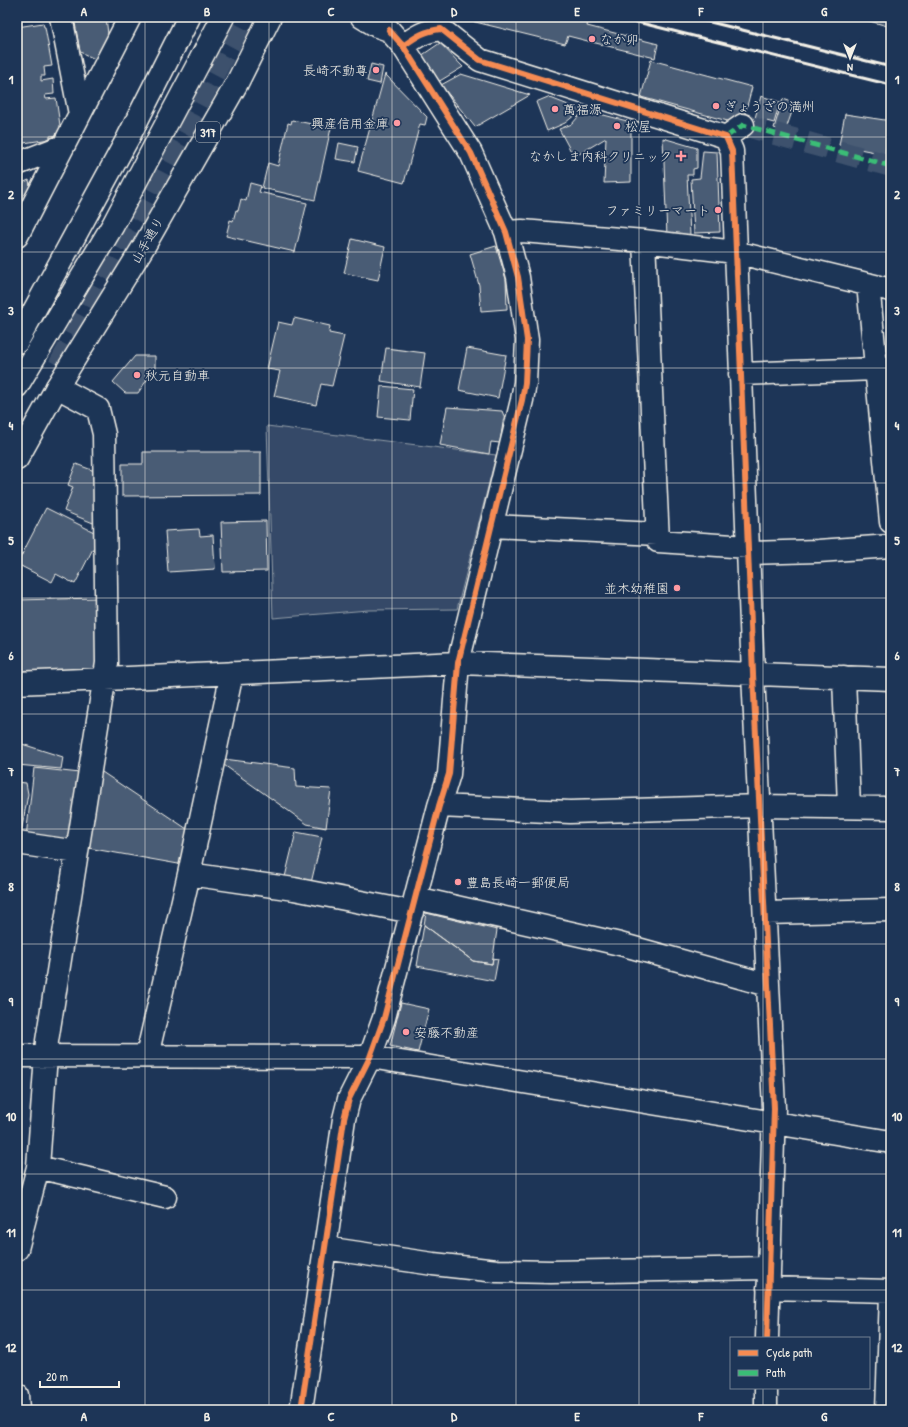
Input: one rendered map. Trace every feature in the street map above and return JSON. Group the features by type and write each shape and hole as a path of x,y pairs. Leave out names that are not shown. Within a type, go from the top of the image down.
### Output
{"main road":[{"path":"61,17 80,114"},
{"path":"17,236 130,17"},
{"path":"17,342 128,138 189,17"},
{"path":"17,386 113,225 223,17"},
{"name":"山手通り","path":"17,459 57,387 144,246 233,90 270,17"},
{"path":"301,1410 344,1119 350,1100 370,1057 384,1018 439,806 449,774 458,663 522,400 527,340 518,277 506,232 471,153 403,46 389,30 377,26 362,17"},
{"path":"403,46 418,35 441,29 480,60 735,131 732,151 735,252 753,674 774,1108 767,1337"},
{"path":"17,164 63,146"},
{"path":"506,232 522,231 644,241 735,252 891,290"},
{"path":"644,241 658,541 748,550 818,551 891,546"},
{"path":"868,284 889,484 891,522"},
{"path":"740,374 876,369"},
{"path":"17,1249 38,1167 46,1041 107,663 104,434 98,409 57,387"},
{"path":"491,526 658,534"},
{"path":"17,683 458,663 891,679"},
{"path":"147,1056 189,874 232,673"},
{"path":"844,677 849,807"},
{"path":"439,806 570,812 760,806 891,808"},
{"path":"17,843 77,852"},
{"path":"189,874 414,905 620,944 768,985"},
{"path":"765,913 891,910"},
{"path":"17,1056 370,1057 891,1142"},
{"path":"38,1167 166,1197"},
{"path":"325,1248 432,1264 497,1271 768,1278 891,1292 887,1410"},
{"path":"766,1389 766,1410"},
{"path":"17,1395 18,1410"}],"shaded area":[{"path":"267,426 496,455 457,609 368,610 273,618"}],"building":[{"path":"74,17 106,17 109,43 101,55 95,59 80,52"},
{"path":"455,17 589,17 587,26 658,44 655,58 568,36 565,44"},
{"path":"855,17 891,17 891,27"},
{"path":"43,23 52,66 44,67 45,76 41,76 41,81 53,79 54,94 45,95 46,99 56,98 61,132 60,135 50,136 50,139 17,144 17,27"},
{"path":"440,43 463,67 438,82 418,58"},
{"path":"651,60 752,87 742,125 641,97"},
{"path":"371,64 383,67 380,84 367,81"},
{"path":"385,74 427,117 425,125 420,124 404,183 358,171"},
{"path":"461,74 530,95 475,127 441,85"},
{"path":"761,96 780,102 774,123 755,118"},
{"path":"548,97 581,110 565,123 547,131 536,102"},
{"path":"783,99 795,103 785,132 774,128"},
{"path":"584,110 631,122 631,182 604,183 606,138 574,157 559,129 572,124"},
{"path":"845,114 891,121 885,154 839,145"},
{"path":"292,120 331,128 315,200 262,188 268,163 278,166 288,123 291,124"},
{"path":"663,138 697,148 697,168 693,169 693,175 687,175 690,235 667,236"},
{"path":"339,143 358,147 355,162 336,159"},
{"path":"703,151 717,152 720,232 694,233 691,179 700,178"},
{"path":"29,180 31,191 17,220 17,185"},
{"path":"250,183 261,186 259,192 307,203 295,252 226,236 230,220 233,221 236,210 238,211 241,199 246,201"},
{"path":"352,239 385,247 378,280 344,273"},
{"path":"496,246 506,279 507,309 481,311 479,285 470,254"},
{"path":"294,318 330,326 329,333 344,336 332,386 321,384 316,405 274,396 280,371 267,369 278,322 292,325"},
{"path":"386,348 425,353 420,387 381,381"},
{"path":"467,348 506,355 498,398 459,390"},
{"path":"135,356 155,356 155,368 138,393 125,393 113,382"},
{"path":"381,386 413,389 410,420 378,417"},
{"path":"447,407 502,411 504,416 500,443 491,442 489,454 440,445"},
{"path":"143,452 261,452 261,495 122,496 122,464 143,464"},
{"path":"76,464 97,472 98,525 64,511 73,487 68,485"},
{"path":"46,508 100,535 75,584 56,574 52,582 17,564"},
{"path":"266,521 267,571 223,572 221,522"},
{"path":"199,529 200,536 213,535 215,569 168,572 165,531"},
{"path":"96,598 96,671 17,674 17,600"},
{"path":"17,743 63,757 61,769 17,765"},
{"path":"224,759 295,768 296,787 331,789 326,828 307,824 224,765"},
{"path":"34,768 80,773 78,805 65,843 26,837"},
{"path":"99,770 190,831 184,865 88,848"},
{"path":"17,782 26,783 28,794 21,833 17,833"},
{"path":"296,832 322,837 311,883 285,877"},
{"path":"426,913 497,930 492,964 473,961 424,925"},
{"path":"424,925 473,961 492,964 493,958 498,959 494,981 417,966"},
{"path":"401,1003 429,1009 418,1052 390,1046"}],"tunnel":[{"path":"59,366 244,17"},
{"path":"743,125 891,166"}],"railway":[{"path":"617,17 891,85"},
{"path":"690,17 891,67"}],"marked path":[{"path":"726,137 743,125 891,166"}],"cycle path":[{"path":"403,46 421,34 441,29 480,60 726,137 732,151 753,674 774,1108 767,1337"},
{"path":"301,1410 344,1119 349,1099 370,1057 384,1018 439,806 449,774 458,663 525,383 527,340 518,277 506,232 471,153 403,46 389,30"}],"place":[{"name":"なか卯","path":"592,39"},
{"name":"長崎不動尊","path":"376,70"},
{"name":"ぎょうざの満州","path":"716,106"},
{"name":"萬福源","path":"555,109"},
{"name":"興産信用金庫","path":"397,123"},
{"name":"松屋","path":"617,126"},
{"name":"なかしま内科クリニック","path":"681,156"},
{"name":"ファミリーマート","path":"718,210"},
{"name":"秋元自動車","path":"137,375"},
{"name":"並木幼稚園","path":"677,588"},
{"name":"豊島長崎一郵便局","path":"458,882"},
{"name":"安藤不動産","path":"406,1032"}]}
